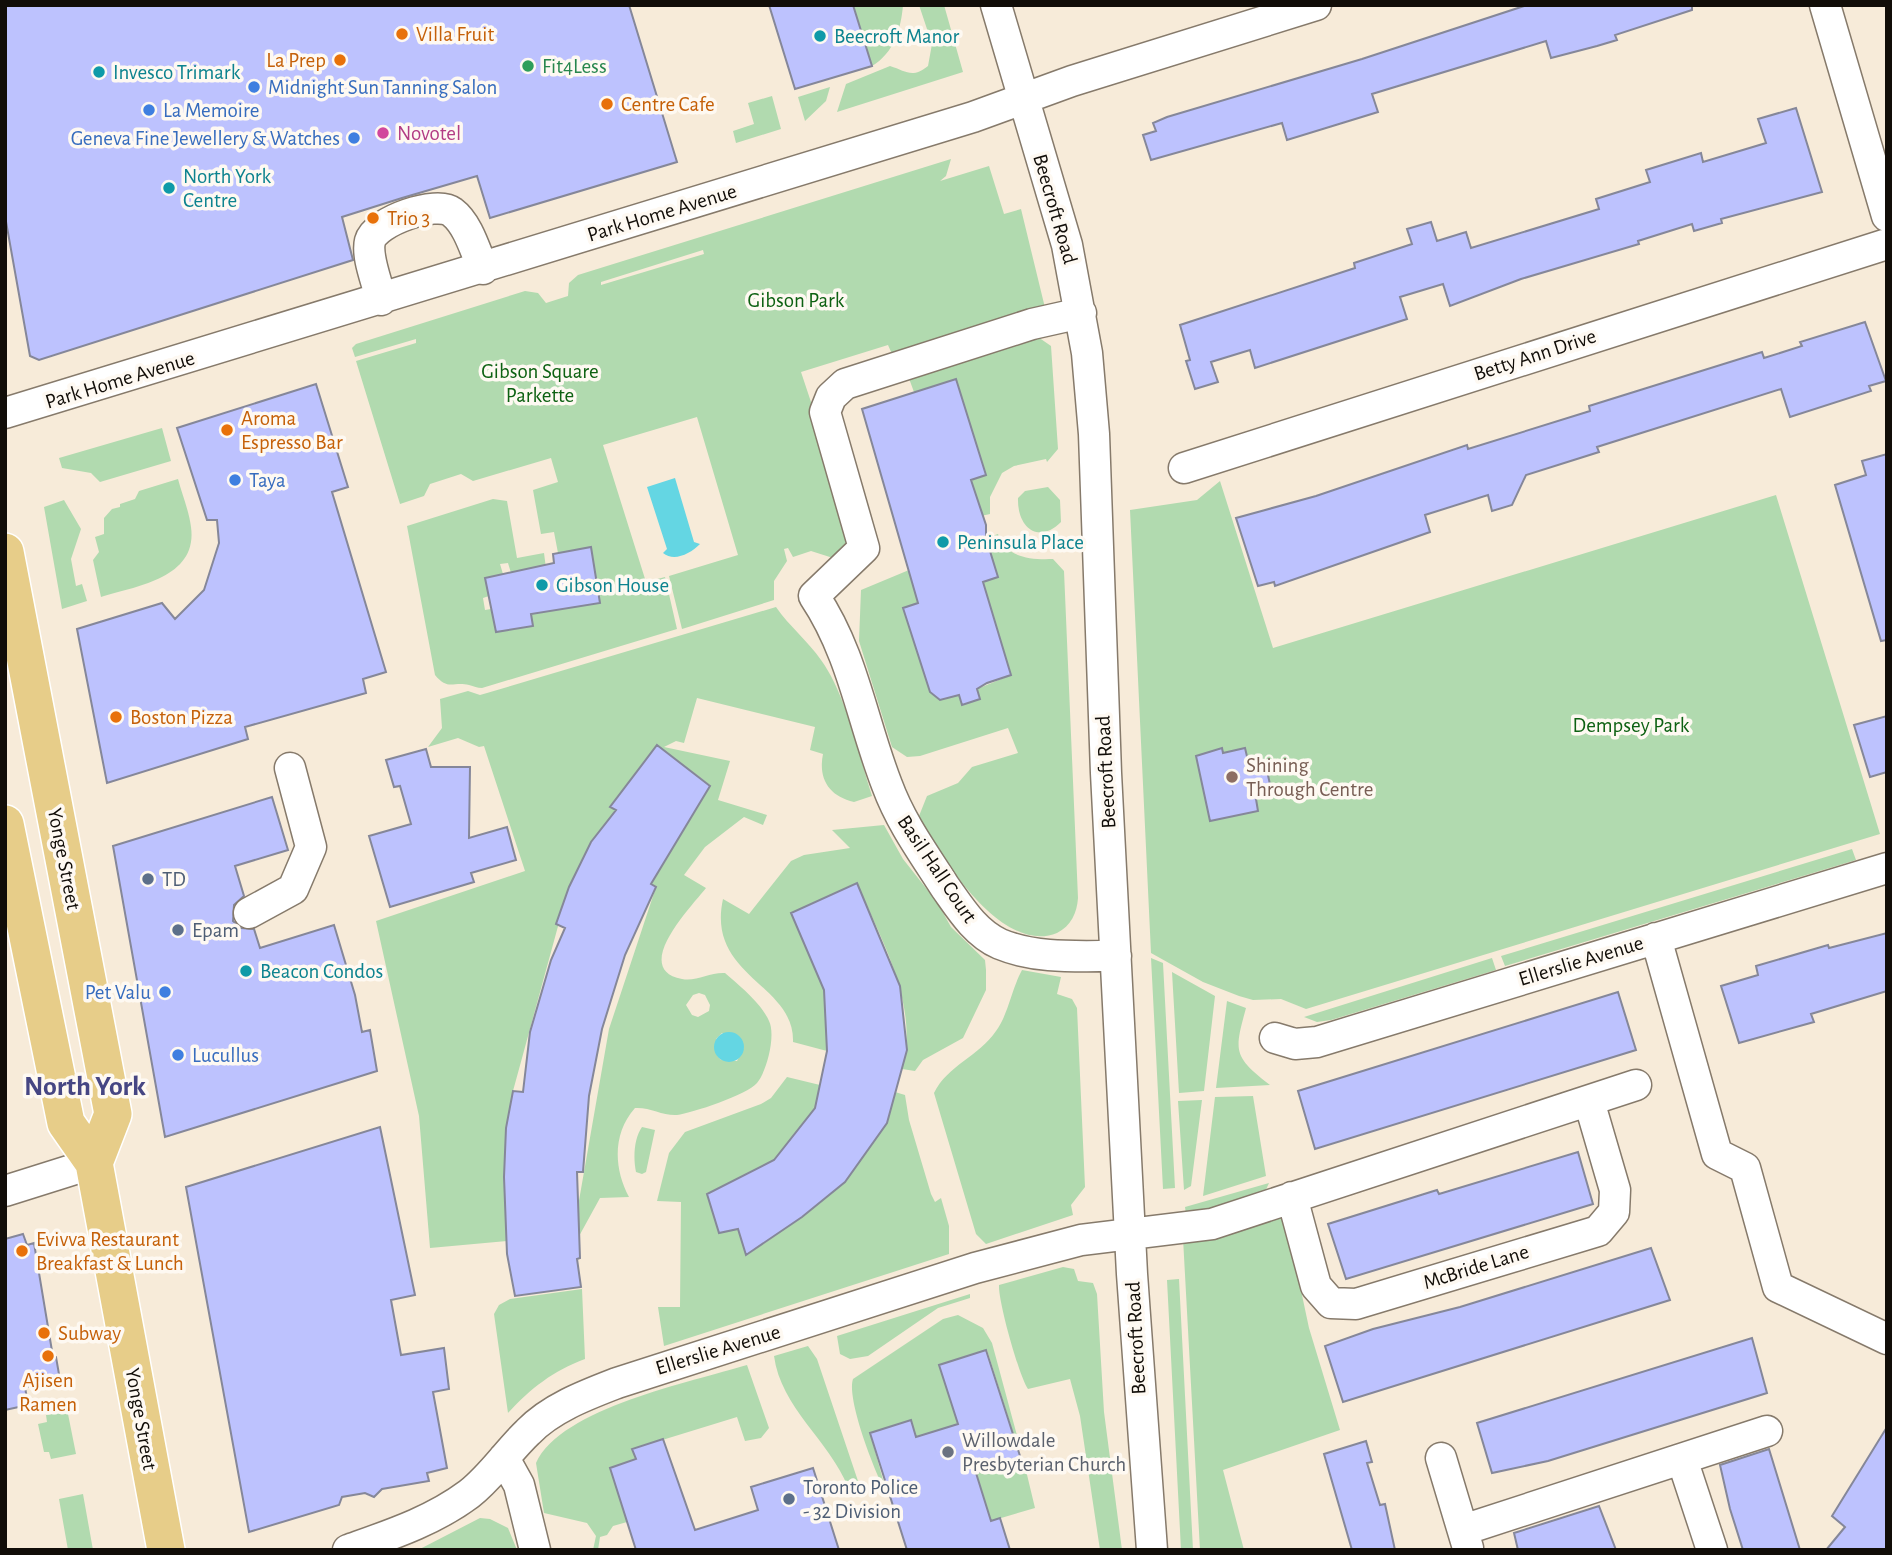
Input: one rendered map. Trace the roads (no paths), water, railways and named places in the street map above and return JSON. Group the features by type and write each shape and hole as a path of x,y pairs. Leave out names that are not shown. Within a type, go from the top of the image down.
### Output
{"main road":[{"name":"Yonge Street","path":"5,552 113,1114 94,1163"},
{"name":"Yonge Street","path":"5,824 66,1124 94,1163 166,1550"}],"street":[{"name":"Beecroft Road","path":"996,5 1061,222 1082,313 1094,434 1130,1232 1140,1417 1152,1550"},
{"name":"Park Home Avenue","path":"5,414 483,269 1316,5"},
{"path":"1825,5 1887,216"},
{"path":"381,300 370,241 375,230 390,221 434,207 449,209 462,221 483,269"},
{"name":"Betty Ann Drive","path":"1184,468 1887,244"},
{"name":"Basil Hall Court","path":"1082,313 1032,324 845,384 831,397 825,412 864,548 814,596 845,654 893,800 920,850 967,918 991,939 1024,951 1057,957 1116,957"},
{"path":"249,913 293,889 311,847 290,768"},
{"name":"Ellerslie Avenue","path":"1275,1038 1296,1044 1317,1042 1887,868"},
{"path":"1656,938 1717,1154 1745,1168 1778,1287 1887,1339"},
{"path":"1130,1232 1212,1224 1636,1085"},
{"name":"McBride Lane","path":"1292,1197 1316,1286 1331,1303 1356,1304 1598,1231 1614,1212 1615,1190 1589,1101"},
{"path":"5,1191 94,1163"},
{"name":"Ellerslie Avenue","path":"348,1550 402,1530 448,1507 482,1483 525,1434 547,1416 617,1383 975,1268 1082,1240 1130,1232"},
{"path":"1441,1458 1466,1540 1682,1459 1767,1431"},
{"path":"504,1458 519,1485 535,1550"},
{"path":"1682,1459 1712,1550"}],"water":[{"path":"675,478 694,542 700,544 687,554 672,557 663,553 667,549 647,487"},
{"path":"729,1032 740,1036 744,1047 740,1058 729,1062 718,1058 714,1047 718,1036"}],"place":[{"name":"Villa Fruit","path":"402,34"},
{"name":"Beecroft Manor","path":"820,36"},
{"name":"La Prep","path":"340,60"},
{"name":"Fit4Less","path":"528,66"},
{"name":"Invesco Trimark","path":"99,72"},
{"name":"Midnight Sun Tanning Salon","path":"254,87"},
{"name":"Centre Cafe","path":"607,104"},
{"name":"La Memoire","path":"149,110"},
{"name":"Novotel","path":"383,133"},
{"name":"Geneva Fine Jewellery & Watches","path":"354,138"},
{"name":"North York Centre","path":"169,188"},
{"name":"Trio 3","path":"373,218"},
{"name":"Aroma Espresso Bar","path":"227,430"},
{"name":"Taya","path":"235,480"},
{"name":"Peninsula Place","path":"943,542"},
{"name":"Gibson House","path":"542,585"},
{"name":"Boston Pizza","path":"116,717"},
{"name":"Shining Through Centre","path":"1232,777"},
{"name":"TD","path":"148,879"},
{"name":"Epam","path":"178,930"},
{"name":"Beacon Condos","path":"246,971"},
{"name":"Pet Valu","path":"165,992"},
{"name":"Lucullus","path":"178,1055"},
{"name":"Evivva Restaurant Breakfast & Lunch","path":"22,1251"},
{"name":"Subway","path":"44,1333"},
{"name":"Ajisen Ramen","path":"48,1356"},
{"name":"Willowdale Presbyterian Church","path":"948,1452"},
{"name":"Toronto Police - 32 Division","path":"789,1499"}],"district":[{"name":"North York","path":"85,1087"}],"park label":[{"name":"Gibson Park","path":"796,300"},
{"name":"Gibson Square Parkette","path":"540,383"},
{"name":"Dempsey Park","path":"1631,725"}]}
